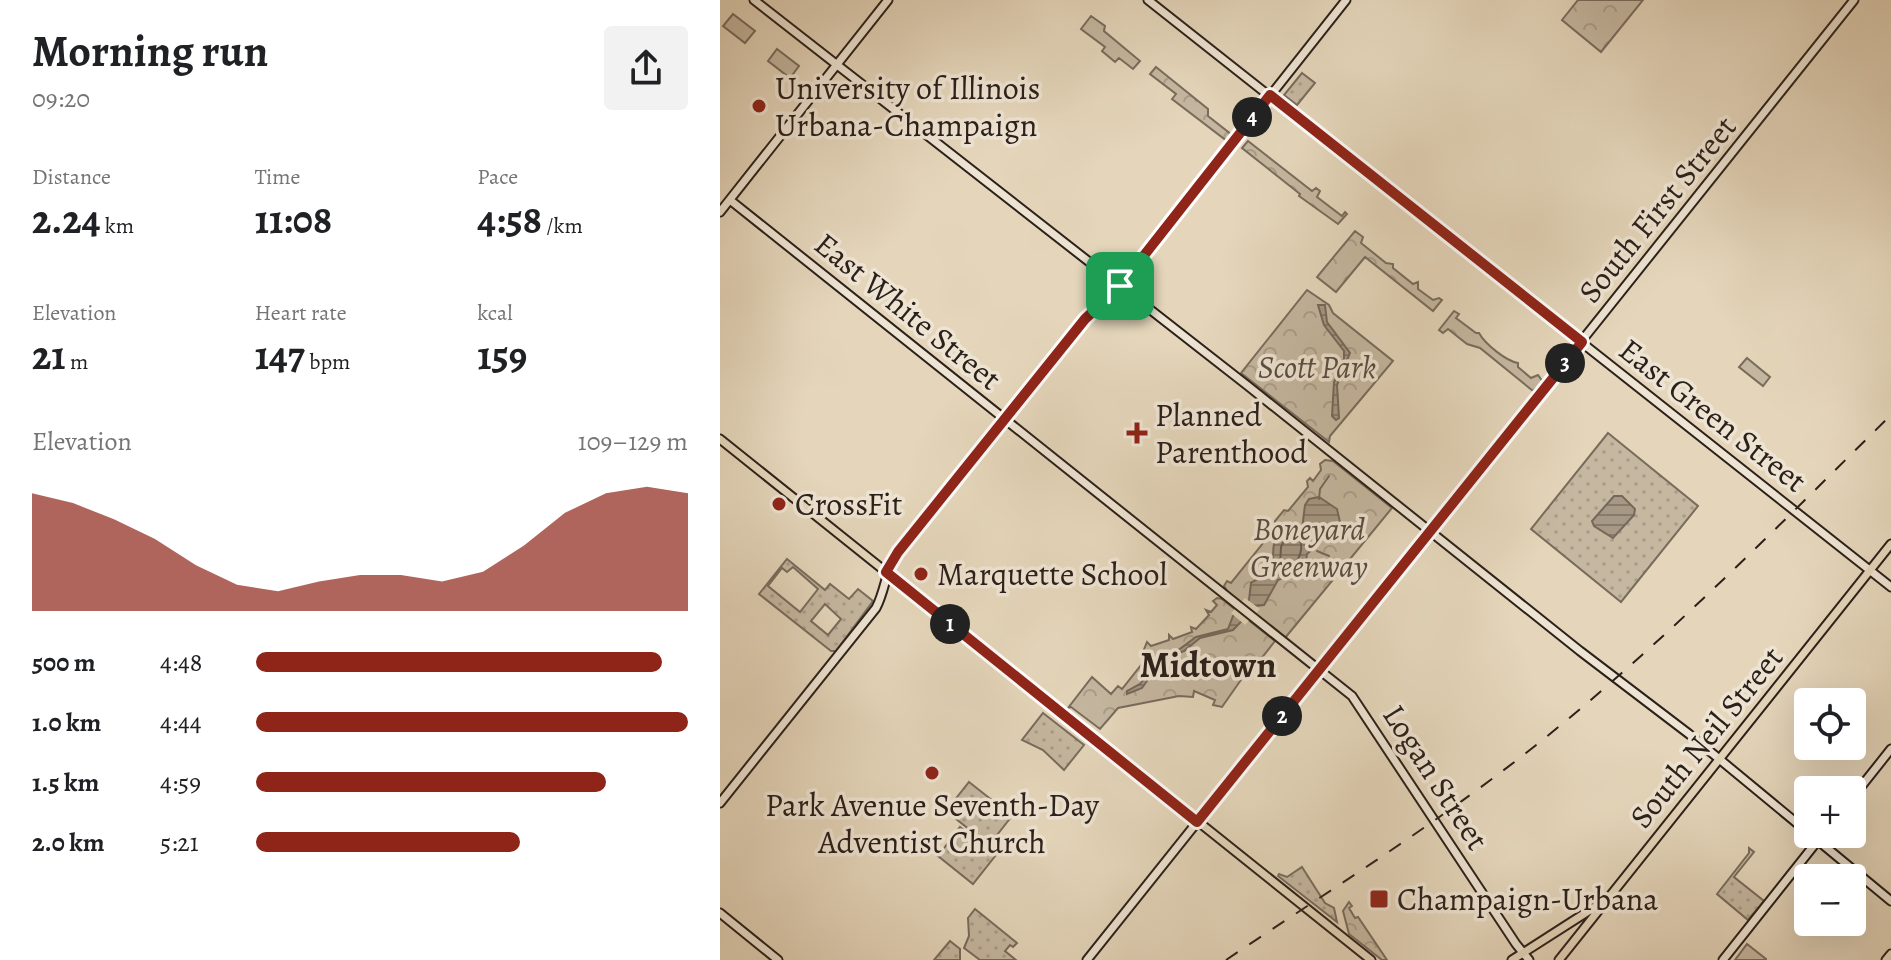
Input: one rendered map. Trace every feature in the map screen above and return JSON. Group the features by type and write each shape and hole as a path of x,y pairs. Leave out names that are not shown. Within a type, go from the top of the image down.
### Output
{"main road":[{"path":"720,439 1371,960"},
{"name":"South Neil Street","path":"1559,960 1891,544"},
{"path":"1512,960 1606,900"}],"street":[{"path":"754,0 1720,759 1794,822"},
{"path":"720,212 888,0"},
{"name":"East Green Street","path":"1148,0 1891,587"},
{"path":"720,803 876,608 886,572 898,552 1085,319 1120,286 1346,0"},
{"name":"South First Street","path":"1087,960 1854,0"},
{"name":"East White Street","path":"730,200 1319,670"},
{"name":"Logan Street","path":"1319,670 1357,702 1529,960"},
{"path":"1866,780 1891,749"},
{"path":"1723,960 1812,848"},
{"path":"1825,848 1891,901"},
{"path":"720,913 778,960"},
{"path":"1886,960 1891,954"}],"green space":[{"path":"1578,0 1643,0 1601,52 1562,20"},
{"path":"733,14 755,31 745,43 723,26"},
{"path":"1091,16 1140,61 1133,69 1119,58 1115,62 1102,51 1105,47 1081,29"},
{"path":"777,49 799,66 790,78 768,61"},
{"path":"1156,67 1208,109 1208,116 1232,135 1227,141 1172,99 1176,94 1150,74"},
{"path":"1302,73 1315,83 1297,105 1284,95"},
{"path":"1248,141 1312,191 1316,188 1320,191 1317,197 1342,216 1345,212 1347,214 1338,224 1299,196 1242,148"},
{"path":"1355,231 1363,237 1361,243 1386,263 1393,264 1393,268 1413,284 1418,282 1418,289 1433,300 1442,300 1433,311 1365,257 1336,292 1317,277"},
{"name":"Scott Park","path":"1307,290 1329,305 1333,313 1393,361 1330,436 1329,442 1241,373"},
{"path":"1454,311 1459,314 1456,318 1479,333 1496,351 1518,363 1518,367 1531,378 1538,375 1543,382 1533,391 1480,348 1467,344 1448,329 1443,333 1439,330"},
{"path":"1747,358 1770,377 1763,386 1739,367"},
{"path":"1608,433 1698,506 1621,602 1531,529"},
{"name":"Boneyard Greenway","path":"1325,460 1333,461 1392,508 1285,638 1224,586 1227,581 1231,583 1276,527 1275,521 1284,510 1288,511 1308,487 1307,481 1310,478 1313,481"},
{"path":"787,559 825,590 830,584 849,599 858,589 873,601 836,651 831,651 759,594","holes":["793,567 818,589 800,612 768,586 782,568 787,572","825,604 841,619 828,635 811,621"]},
{"name":"Boneyard Greenway","path":"1217,598 1275,641 1249,674 1243,677 1222,707 1213,705 1215,700 1194,691 1193,697 1179,696 1118,708 1100,729 1071,707 1068,708 1092,677 1111,694 1118,686 1122,689 1145,660 1141,657 1147,642 1151,646 1169,640 1169,635 1173,639 1192,632 1191,627 1196,629 1209,615 1206,610 1211,612 1217,605 1213,601"},
{"path":"1043,713 1084,745 1064,770 1043,750 1022,740"},
{"path":"969,782 1012,816 989,845 946,811"},
{"path":"960,827 996,855 973,884 938,856"},
{"path":"1749,848 1754,852 1734,877 1764,901 1748,920 1717,894 1749,853"},
{"path":"1302,867 1325,903 1334,908 1337,922 1278,876 1287,877"},
{"path":"1349,902 1355,918 1358,917 1387,960 1382,960 1349,934 1343,911"},
{"path":"975,909 1017,943 1005,951 1016,960 980,960 964,948 969,936 968,918"},
{"path":"950,941 960,949 960,960 934,960"},
{"path":"1747,944 1766,959 1766,960 1735,960"}],"water":[{"path":"1318,305 1325,305 1327,322 1350,353 1337,385 1339,418 1336,420 1332,416 1334,382 1344,359 1344,351 1324,325"},
{"path":"1614,496 1622,496 1635,509 1634,515 1613,538 1594,526 1592,521"},
{"path":"1319,497 1337,509 1340,522 1334,530 1312,535 1310,541 1314,548 1307,554 1302,569 1278,580 1264,605 1256,606 1233,630 1200,638 1184,651 1163,658 1142,688 1127,694 1140,684 1163,655 1177,651 1196,637 1228,629 1233,616 1249,600 1251,583 1271,566 1278,535 1283,530 1302,529 1305,505 1309,499"}],"pier":[{"path":"1245,598 1260,609 1245,625 1231,613"}],"waterway":[{"path":"1319,499 1320,489 1329,476"},
{"path":"1317,551 1329,556"}],"railway":[{"path":"1226,960 1453,807 1574,714 1713,589 1891,415"}],"place":[{"name":"University of Illinois Urbana-Champaign","path":"759,106"},
{"name":"Planned Parenthood","path":"1137,433"},
{"name":"CrossFit","path":"779,504"},
{"name":"Marquette School","path":"921,574"},
{"name":"Park Avenue Seventh-Day Adventist Church","path":"932,773"},
{"name":"Champaign-Urbana","path":"1379,899"}],"district":[{"name":"Midtown","path":"1208,664"}],"route":[{"path":"1270,95 1582,342 1197,822 886,572 898,552 1085,319 1120,286 1270,95"}]}
